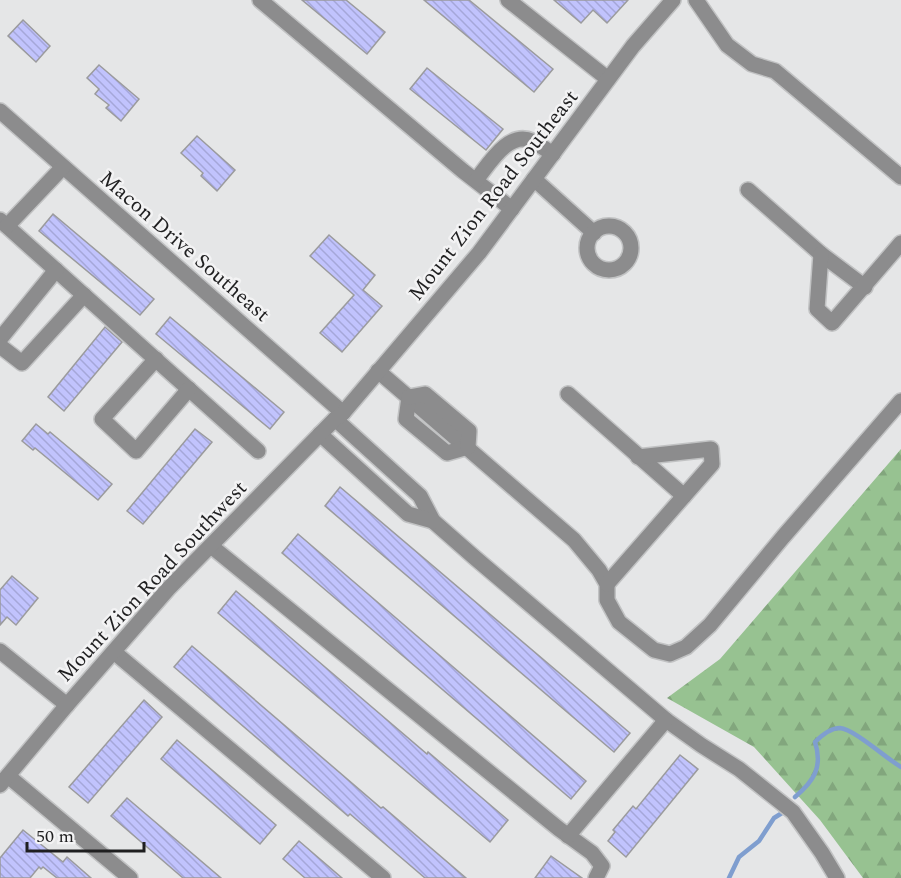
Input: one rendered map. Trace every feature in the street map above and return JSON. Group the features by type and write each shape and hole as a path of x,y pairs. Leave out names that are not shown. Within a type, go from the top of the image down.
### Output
{"street":[{"path":"260,0 512,209"},
{"path":"508,0 608,79"},
{"name":"Mount Zion Road Southeast","path":"339,416 479,253 633,46 673,0"},
{"path":"696,0 727,45 752,64 775,71 901,177"},
{"name":"Macon Drive Southeast","path":"0,111 339,416 420,496 433,521"},
{"path":"476,180 502,149 517,140 530,140 553,154"},
{"path":"63,167 4,223 258,451"},
{"path":"534,179 594,233"},
{"path":"748,190 820,254 865,287"},
{"path":"820,254 817,309 832,323 901,243"},
{"path":"0,339 56,270"},
{"path":"0,346 22,363 84,295"},
{"path":"156,359 102,419 136,451 189,389"},
{"path":"378,371 409,397"},
{"path":"409,397 425,394 445,419 469,431 468,447"},
{"path":"568,394 684,496"},
{"path":"409,397 406,419 447,453 468,447"},
{"path":"468,447 574,540 599,570 607,584 607,600 619,622 654,650 670,654 686,647 710,625 901,401"},
{"name":"Mount Zion Road Southwest","path":"4,780 66,705 168,589 339,416"},
{"path":"429,438 445,419"},
{"path":"320,434 408,514 433,521 666,720 701,746 739,769 793,812 837,878"},
{"path":"607,584 712,464 711,449 638,457"},
{"path":"211,546 568,836 592,853 602,866 596,878"},
{"path":"0,651 66,705"},
{"path":"114,652 383,878"},
{"path":"568,836 666,720"},
{"path":"4,780 130,878"}],"green space":[{"path":"901,449 901,878 863,878 820,820 754,747 667,698 720,659"}],"building":[{"path":"302,0 346,0 385,32 367,54"},
{"path":"424,0 469,0 553,69 534,92"},
{"path":"554,0 628,0 607,23 593,10 581,23"},
{"path":"23,20 50,46 36,62 8,36"},
{"path":"99,65 139,99 121,121 106,108 109,105 95,94 99,89 87,78"},
{"path":"427,68 503,129 486,150 410,89"},
{"path":"197,136 235,170 217,191 201,176 203,173 181,153"},
{"path":"53,214 154,299 140,315 39,231"},
{"path":"329,235 375,275 363,290 382,306 342,352 320,333 354,295 310,256"},
{"path":"170,317 284,412 270,429 156,334"},
{"path":"105,327 122,342 64,411 48,397"},
{"path":"36,424 48,434 50,432 112,484 98,500 35,448 33,450 22,441"},
{"path":"195,429 212,442 143,524 127,511"},
{"path":"340,487 630,733 614,752 325,506"},
{"path":"298,534 586,781 571,799 282,553"},
{"path":"12,576 38,598 16,625 7,617 0,625 0,590"},
{"path":"236,591 508,820 490,842 218,613"},
{"path":"192,646 466,878 425,878 350,814 348,816 174,667"},
{"path":"144,700 162,717 88,803 69,787"},
{"path":"177,740 276,825 260,844 161,759"},
{"path":"680,755 698,769 626,857 608,841 615,832 613,830 633,806 636,809"},
{"path":"127,798 221,878 183,878 111,816"},
{"path":"23,830 63,862 67,857 91,878 57,878 43,867 41,869 39,867 30,878 0,878 0,858"},
{"path":"299,841 342,878 305,878 283,859"},
{"path":"551,856 582,878 535,878"}],"waterway":[{"path":"795,797 815,773 818,759 815,742 833,729 840,728 853,733 901,767"},
{"path":"729,878 739,857 759,841 774,818 782,813"}]}
